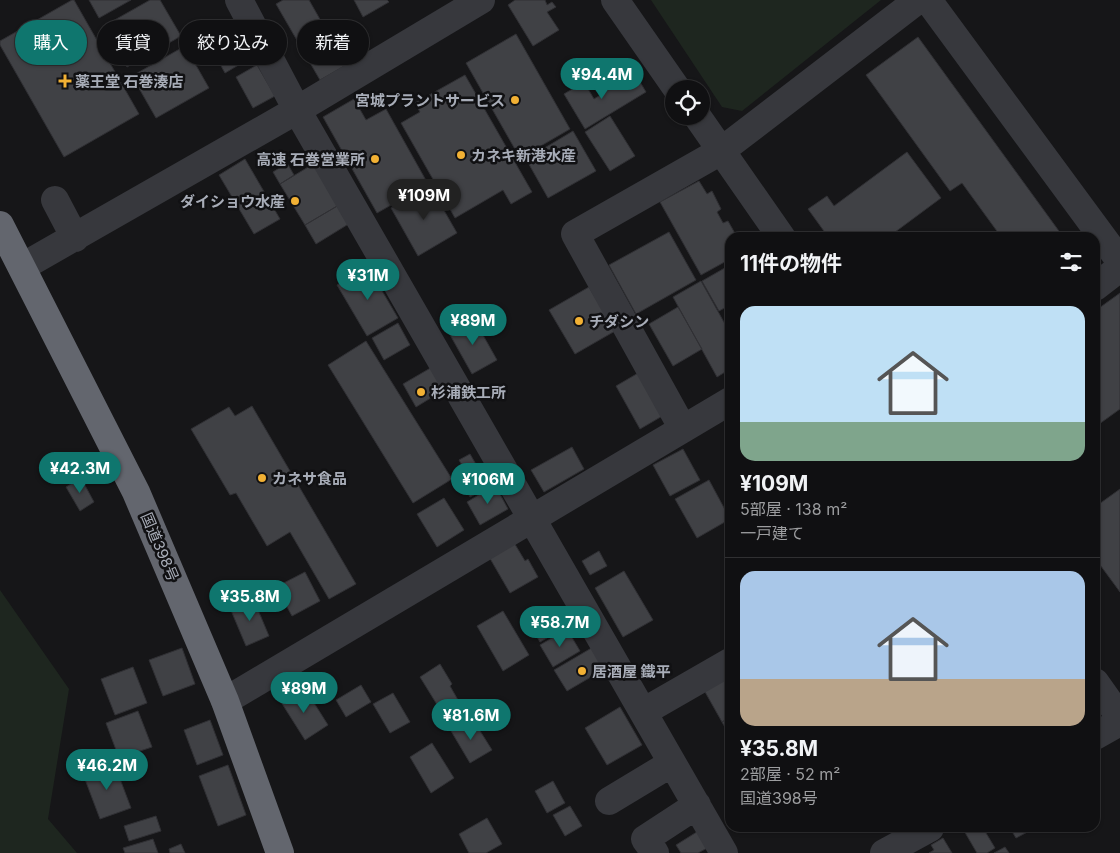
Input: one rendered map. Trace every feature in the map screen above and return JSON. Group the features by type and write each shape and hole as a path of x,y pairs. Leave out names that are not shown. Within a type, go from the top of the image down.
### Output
{"highway":[{"name":"国道398号","path":"0,225 136,492 225,701 280,853"}],"street":[{"path":"240,0 297,110 407,281 532,518 724,853"},
{"path":"22,267 297,110 481,0"},
{"path":"683,429 576,234 721,151 918,0"},
{"path":"928,0 1099,232"},
{"path":"619,18 670,80"},
{"path":"703,125 778,232"},
{"path":"56,200 75,238"},
{"path":"1100,234 1120,261"},
{"path":"1100,283 1120,268"},
{"path":"225,701 725,404"},
{"path":"643,712 725,665"},
{"path":"1100,689 1120,717"},
{"path":"1100,733 1120,722"},
{"path":"609,801 672,763"},
{"path":"655,853 645,838 697,806"},
{"path":"884,853 923,832"}],"shaded area":[{"path":"651,0 881,0 742,111 722,107 710,89 710,80 704,80"},
{"path":"0,590 69,689 48,819 77,853 0,853"}],"building":[{"path":"74,0 85,20 37,20"},
{"path":"89,0 131,0 99,18"},
{"path":"150,0 160,0 179,33 179,37 169,43 169,20 115,20"},
{"path":"283,0 309,0 320,20 297,20 297,40 287,20 276,4"},
{"path":"354,0 387,0 389,2 363,17"},
{"path":"515,0 545,0 547,5 552,2 556,7 547,12 559,30 533,46 508,5"},
{"path":"87,23 97,40 97,65 111,65 139,114 64,157 0,45 0,41 15,32 15,65 87,65"},
{"path":"516,34 570,129 520,158 466,63"},
{"path":"918,37 1060,232 998,232 962,183 950,191 866,75"},
{"path":"179,49 179,65 196,65 209,88 156,118 132,76 151,65 169,65 169,55"},
{"path":"221,65 239,65 225,73"},
{"path":"257,65 275,96 253,108 236,77"},
{"path":"311,65 346,65 320,80"},
{"path":"465,75 532,192 511,204 503,190 455,218 401,123 420,112 415,103"},
{"path":"637,77 646,92 585,129 564,94 584,82 594,99 602,94 598,88 607,83 610,89 627,78 629,82"},
{"path":"354,99 366,120 386,109 428,184 377,213 323,117"},
{"path":"610,116 635,156 610,171 585,132"},
{"path":"573,131 596,171 548,198 526,159"},
{"path":"907,152 941,198 895,232 825,232 808,209 827,196 834,206"},
{"path":"245,159 280,219 254,234 219,175"},
{"path":"320,160 344,202 305,225 280,184"},
{"path":"287,163 294,175 280,184 273,172"},
{"path":"699,181 707,194 712,191 721,209 717,212 723,223 728,221 734,232 725,232 725,262 701,275 660,202"},
{"path":"430,186 457,233 418,256 391,208"},
{"path":"344,202 355,220 316,244 305,225"},
{"path":"669,232 696,280 636,314 609,265"},
{"path":"368,267 398,318 367,336 337,285"},
{"path":"725,268 725,308 719,311 702,281"},
{"path":"701,281 725,324 725,372 717,377 673,297"},
{"path":"589,287 615,331 575,354 549,310"},
{"path":"1120,293 1120,409 1100,423 1100,307"},
{"path":"678,307 702,349 673,366 649,324"},
{"path":"474,319 497,360 472,374 449,333"},
{"path":"398,323 410,345 384,360 372,338"},
{"path":"366,341 452,479 413,503 328,365"},
{"path":"434,366 447,388 416,407 403,384"},
{"path":"640,372 664,415 640,429 616,386"},
{"path":"252,406 356,584 329,599 290,532 267,546 236,493 230,495 191,429 229,407 235,416"},
{"path":"572,447 584,469 544,492 531,470"},
{"path":"683,449 700,480 670,496 653,465"},
{"path":"470,454 485,480 498,474 501,480 470,497 456,471 463,467 459,460"},
{"path":"81,478 94,502 80,511 66,487"},
{"path":"709,480 725,510 725,522 697,538 675,499"},
{"path":"495,485 508,509 480,525 467,502"},
{"path":"1120,489 1120,592 1100,565 1100,503"},
{"path":"444,498 464,530 437,547 417,514"},
{"path":"513,541 525,561 528,559 538,577 510,593 488,555"},
{"path":"599,551 607,566 590,575 582,561"},
{"path":"624,571 653,620 623,637 595,588"},
{"path":"305,572 320,601 292,616 276,587"},
{"path":"247,586 253,598 238,604 233,592"},
{"path":"253,598 269,636 246,646 230,608"},
{"path":"550,609 562,629 540,642 528,622"},
{"path":"503,611 529,655 503,671 477,626"},
{"path":"567,629 580,651 553,667 540,645"},
{"path":"595,646 608,667 567,691 554,670"},
{"path":"182,648 195,684 163,696 149,660"},
{"path":"440,664 452,684 450,686 458,700 441,711 420,677"},
{"path":"133,667 147,703 115,715 101,679"},
{"path":"725,678 725,720 722,722 704,690"},
{"path":"361,685 371,702 346,717 336,700"},
{"path":"304,687 328,725 305,740 281,702"},
{"path":"393,693 410,722 390,733 373,704"},
{"path":"620,707 642,745 607,765 585,728"},
{"path":"138,711 152,747 119,758 106,723"},
{"path":"472,718 492,750 470,763 451,731"},
{"path":"210,720 223,755 197,765 184,730"},
{"path":"432,743 454,778 431,793 410,757"},
{"path":"114,763 131,808 100,819 83,774"},
{"path":"228,765 246,815 218,826 199,776"},
{"path":"553,781 565,803 547,813 535,791"},
{"path":"570,806 582,826 565,836 553,815"},
{"path":"156,816 161,831 129,841 124,826"},
{"path":"487,818 502,844 486,853 469,853 459,834"},
{"path":"700,830 709,847 698,853 681,853 676,845"},
{"path":"965,832 985,832 995,848 987,853 977,853"},
{"path":"1012,832 1027,832 1016,838"},
{"path":"943,838 952,853 929,853 934,850 931,845"},
{"path":"153,839 158,853 125,853 123,848"},
{"path":"181,844 185,853 170,853 169,849"},
{"path":"1005,847 1009,853 994,853"}],"place":[{"name":"薬王堂 石巻湊店","path":"65,81"},
{"name":"宮城プラントサービス","path":"515,100"},
{"name":"カネキ新港水産","path":"461,155"},
{"name":"高速 石巻営業所","path":"375,159"},
{"name":"ダイショウ水産","path":"295,201"},
{"name":"チダシン","path":"579,321"},
{"name":"杉浦鉄工所","path":"421,392"},
{"name":"カネサ食品","path":"262,478"},
{"name":"居酒屋 鐵平","path":"582,671"}]}
